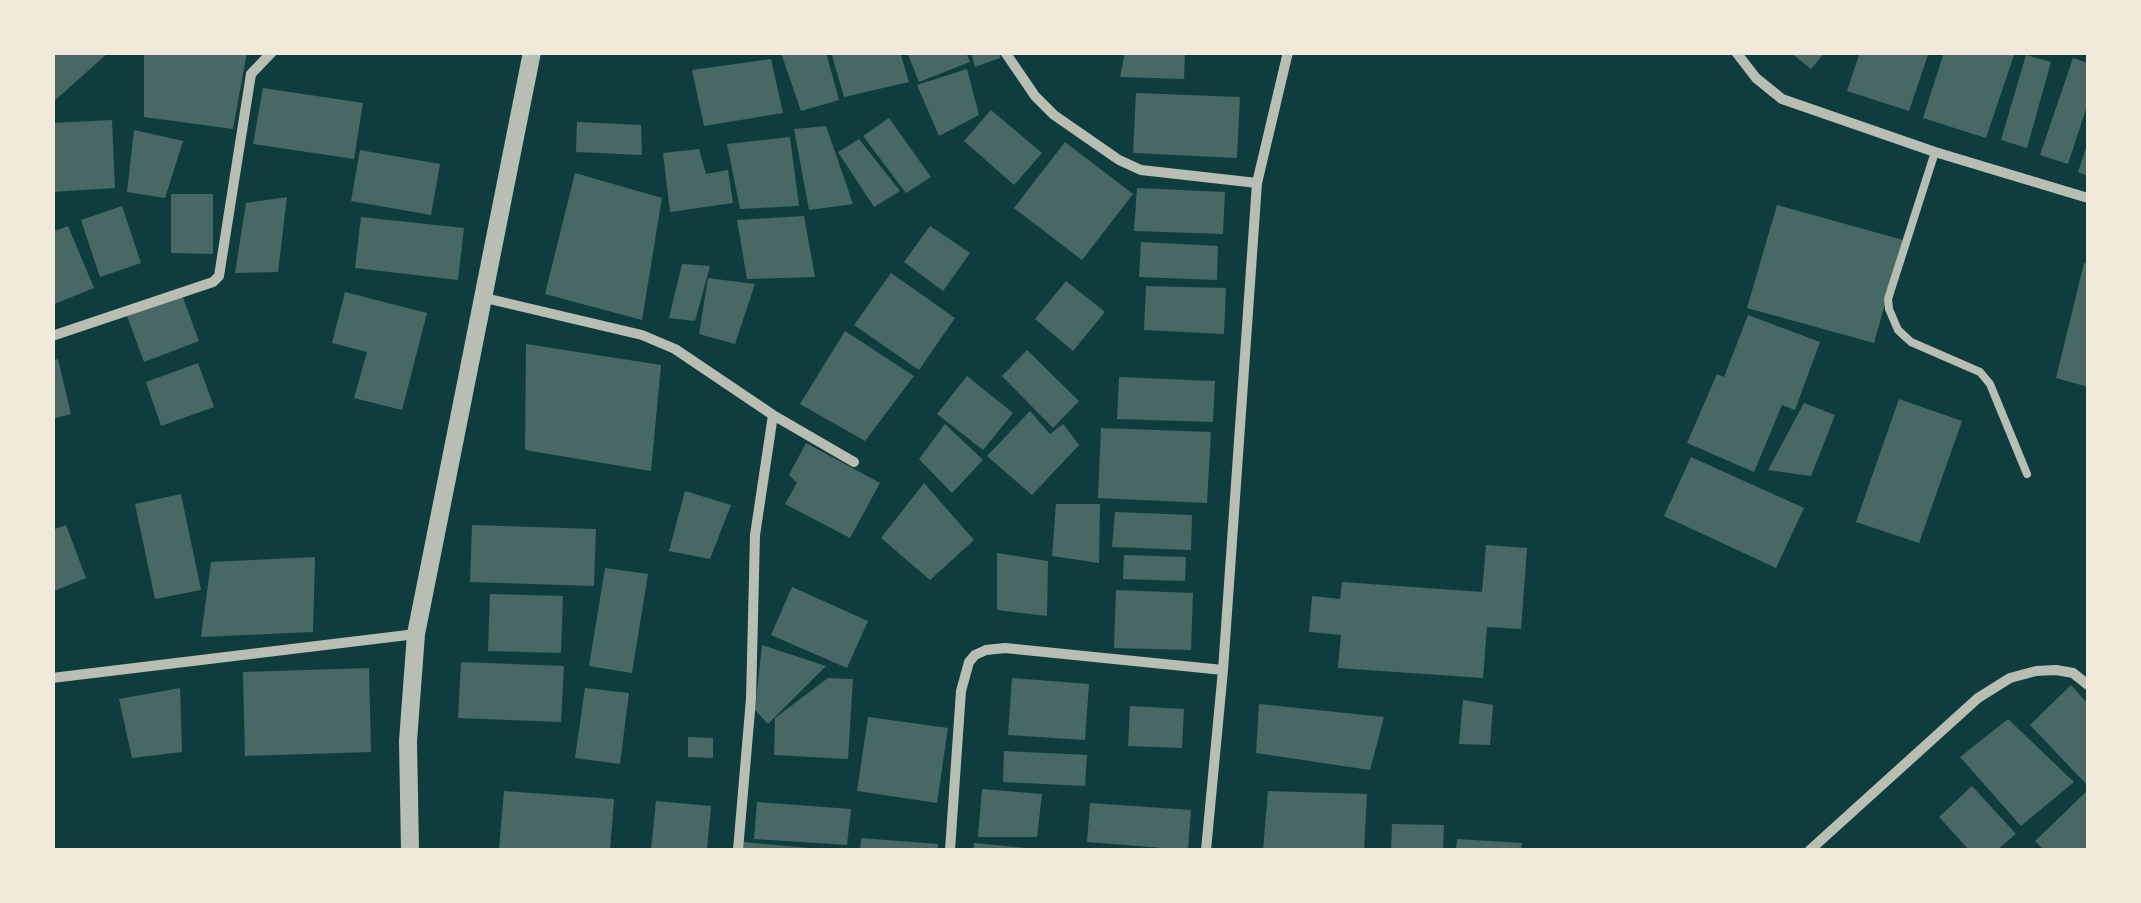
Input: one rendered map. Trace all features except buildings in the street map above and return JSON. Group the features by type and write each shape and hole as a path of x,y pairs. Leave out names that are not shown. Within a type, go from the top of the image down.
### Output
{"street":[{"path":"52,336 213,282 219,276 251,74 272,52"},
{"path":"410,850 408,742 416,634 532,52"},
{"path":"1005,52 1035,96 1054,115 1119,160 1141,170 1257,182"},
{"path":"1206,850 1223,670 1257,182 1288,52"},
{"path":"1736,52 1756,78 1782,99 1935,152 2088,198"},
{"path":"485,298 642,335 674,349 854,462"},
{"path":"738,850 751,700 755,535 774,414"},
{"path":"52,678 416,634"},
{"path":"950,850 961,692 969,662 975,655 1005,648 1223,670"},
{"path":"1810,850 1978,698 2010,678 2056,670 2073,673 2088,685"}],"lane":[{"path":"1935,152 1888,309 1898,330 1911,342 1980,372 1990,384 2028,474"}]}
